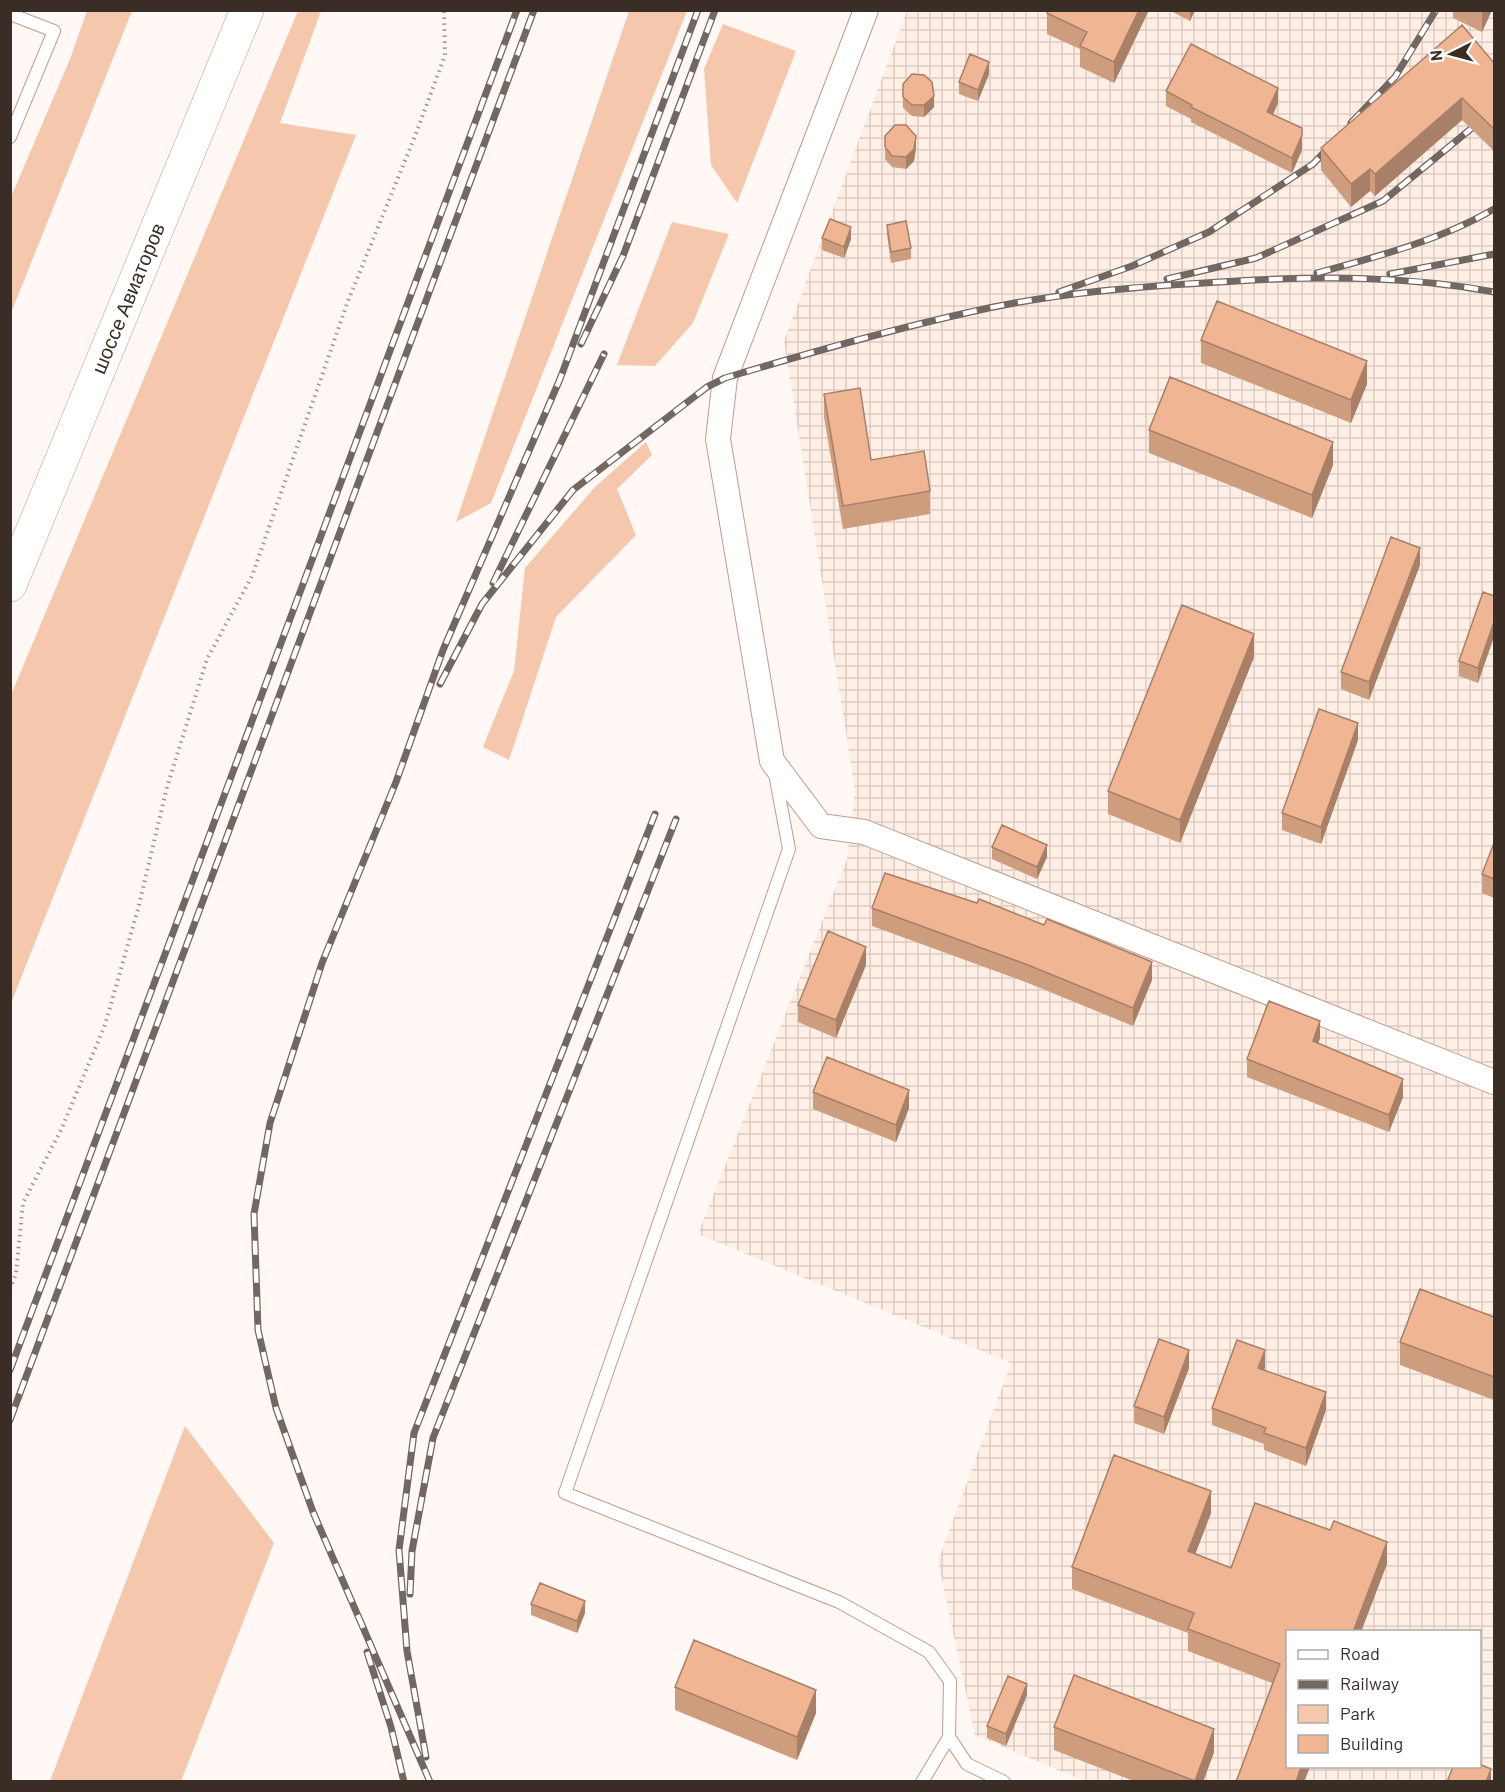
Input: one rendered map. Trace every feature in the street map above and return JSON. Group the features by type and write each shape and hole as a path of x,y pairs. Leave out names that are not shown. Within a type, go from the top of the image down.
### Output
{"main road":[{"name":"шоссе Авиаторов","path":"10,534 225,10"},
{"name":"шоссе Авиаторов","path":"10,585 247,10"}],"street":[{"path":"866,10 725,378 718,439 772,761 821,826 864,832 1494,1082"}],"lane":[{"path":"10,14 54,31 10,137"},
{"path":"772,761 789,849 565,1493 838,1602 929,1652 950,1681 949,1737 922,1782"},
{"path":"949,1737 967,1764 1004,1782"}],"path":[{"path":"10,1289 16,1274 23,1203 61,1130 105,1025 138,909 167,787 207,659 252,576 348,301 425,110 445,55 444,10"}],"shaded area":[{"path":"907,11 1494,11 1494,1781 1084,1781 975,1735 938,1561 1011,1363 698,1234 847,859 855,790 784,341"}],"green space":[{"path":"87,11 132,11 11,313 11,197 70,59"},
{"path":"298,11 321,11 280,123 356,135 11,1003 11,695"},
{"path":"629,11 687,11 491,503 456,522"},
{"path":"723,24 796,51 737,203 711,165 704,69"},
{"path":"672,222 729,234 693,323 655,366 617,365"},
{"path":"646,442 652,455 617,489 636,535 556,617 509,760 483,747 514,671 525,568 595,487"},
{"path":"185,1426 274,1543 181,1781 50,1781"}],"building":[{"path":"1048,10 1139,10 1114,62 1080,46 1087,32 1047,13"},
{"path":"1462,25 1494,63 1494,129 1462,98 1375,174 1370,169 1351,184 1321,148"},
{"path":"1191,44 1278,88 1267,112 1302,128 1302,135 1292,158 1191,107 1192,105 1166,91"},
{"path":"970,54 989,62 978,90 959,82"},
{"path":"912,74 924,75 932,82 934,96 924,105 912,105 903,97 903,84"},
{"path":"895,125 906,125 916,136 914,149 906,157 892,156 885,147 885,136"},
{"path":"830,219 851,227 844,247 822,238"},
{"path":"906,221 911,248 891,252 887,225"},
{"path":"1217,301 1367,361 1351,400 1201,340"},
{"path":"1170,377 1333,442 1312,495 1149,430"},
{"path":"860,388 871,460 924,451 930,491 843,506 824,394"},
{"path":"1391,537 1420,548 1369,682 1341,672"},
{"path":"1483,592 1494,596 1494,622 1478,668 1459,661"},
{"path":"1182,605 1254,634 1180,820 1108,791"},
{"path":"1319,709 1358,723 1321,827 1282,813"},
{"path":"1002,825 1047,845 1037,867 992,847"},
{"path":"1494,843 1494,879 1482,874"},
{"path":"885,873 977,903 979,899 1044,925 1047,919 1152,962 1133,1008 1028,965 872,908"},
{"path":"828,931 866,947 836,1020 798,1005"},
{"path":"1269,1001 1320,1021 1313,1041 1403,1079 1389,1115 1247,1059"},
{"path":"827,1057 909,1090 896,1125 813,1092"},
{"path":"1420,1289 1494,1317 1494,1377 1400,1342"},
{"path":"1159,1339 1189,1350 1164,1417 1134,1406"},
{"path":"1237,1340 1265,1350 1258,1368 1326,1392 1306,1448 1264,1433 1266,1428 1212,1408"},
{"path":"1114,1455 1211,1491 1188,1551 1231,1568 1255,1503 1330,1530 1334,1521 1387,1542 1354,1630 1286,1630 1286,1768 1301,1768 1296,1782 1236,1782 1280,1664 1188,1629 1194,1613 1072,1567"},
{"path":"540,1583 585,1601 577,1621 531,1604"},
{"path":"694,1640 816,1690 797,1737 675,1687"},
{"path":"1074,1675 1214,1729 1195,1781 1054,1727"},
{"path":"1008,1676 1027,1684 1006,1734 987,1726"},
{"path":"1481,1765 1491,1769 1486,1782 1447,1782 1453,1768 1481,1768"}],"railway":[{"path":"10,1370 517,10"},
{"path":"10,1420 534,10"},
{"path":"430,1782 313,1512 276,1408 258,1330 254,1214 270,1123 322,963 396,782 443,650 560,379 698,10"},
{"path":"581,344 623,256 715,10"},
{"path":"1351,123 1395,77 1436,10"},
{"path":"1167,279 1256,258 1383,201 1478,123 1494,104"},
{"path":"1059,292 1132,266 1209,232 1313,164 1333,143"},
{"path":"1317,273 1430,239 1494,209"},
{"path":"1390,274 1494,254"},
{"path":"440,684 482,604 573,490 707,387 725,378 845,343 936,320 1033,300 1101,291 1237,281 1334,278 1398,280 1494,292"},
{"path":"493,583 604,354"},
{"path":"426,1757 407,1651 399,1550 414,1433 655,814"},
{"path":"410,1594 412,1551 433,1438 676,819"},
{"path":"367,1652 391,1727 404,1782"}]}
